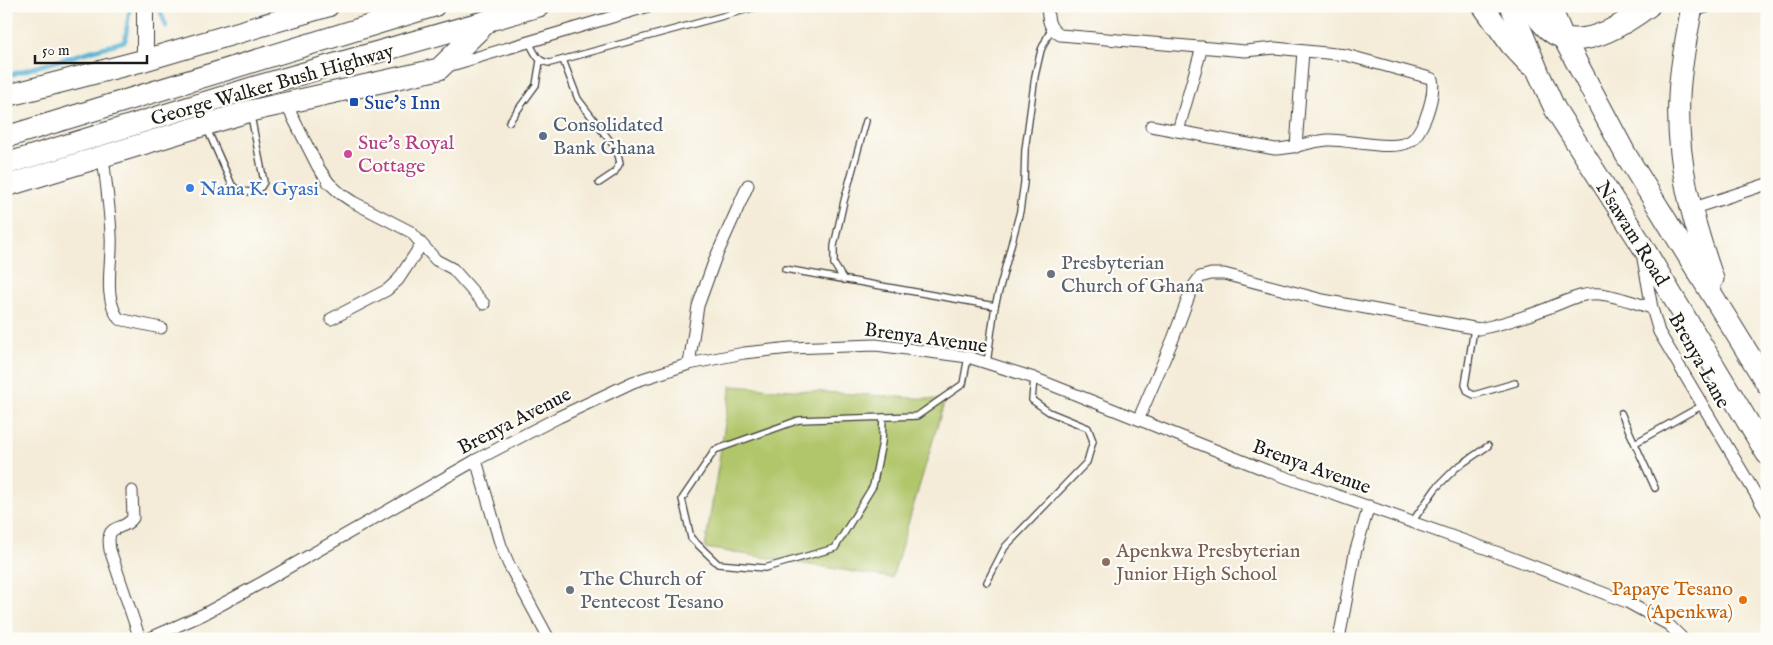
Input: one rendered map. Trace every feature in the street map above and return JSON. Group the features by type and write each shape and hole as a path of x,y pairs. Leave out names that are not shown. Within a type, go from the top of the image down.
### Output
{"highway":[{"path":"6,96 145,60 328,6"},
{"name":"George Walker Bush Highway","path":"6,137 434,6"},
{"name":"George Walker Bush Highway","path":"6,164 255,87 539,6"},
{"path":"1483,6 1511,44 1539,74"},
{"name":"Nsawam Road","path":"1511,6 1555,109 1640,242 1767,454"},
{"path":"1533,6 1540,22 1549,31 1574,39 1594,37 1613,30 1649,6"},
{"name":"Nsawam Road","path":"1550,6 1563,37 1626,155 1767,384"},
{"path":"1691,10 1681,71 1679,97 1682,169 1695,226 1724,313"},
{"path":"6,186 250,111 439,69 486,22"}],"street":[{"path":"145,6 145,60"},
{"path":"439,69 649,6"},
{"path":"1047,6 1048,21 1051,29 1060,35 1245,50 1275,48 1346,54 1430,78 1433,84 1429,108 1423,124 1412,140 1390,146 1330,140 1288,149 1275,149 1151,126"},
{"path":"1178,131 1202,47"},
{"path":"1296,147 1303,51"},
{"path":"285,102 318,167 329,183 353,202 411,232 436,260 453,269 484,304"},
{"path":"103,157 111,236 110,301 119,319 161,328"},
{"path":"1691,209 1767,184"},
{"path":"689,364 698,306 715,259 748,185"},
{"path":"1640,242 1652,308"},
{"path":"331,319 387,290 398,280 421,245"},
{"name":"Brenya Lane","path":"1139,418 1173,339 1192,288 1200,277 1211,274 1224,274 1323,300 1474,329 1500,325 1587,294 1599,294 1652,308 1659,332 1767,513"},
{"name":"Brenya Avenue","path":"148,639 202,615 263,582 476,460 559,417 633,382 689,364 744,353 838,345 876,345 968,357 1034,378 1139,418 1268,471 1496,552 1627,602 1669,625 1684,639"},
{"path":"476,460 501,546 547,638"},
{"path":"132,491 133,518 113,530 109,534 108,539 140,639"},
{"path":"1339,639 1355,553 1369,506"}],"lane":[{"path":"529,42 540,61 550,62 760,6"},
{"path":"1691,10 1719,6"},
{"path":"986,363 995,306 1020,211 1024,183 1025,150 1040,50 1051,29"},
{"path":"562,60 578,99 617,150 620,163 614,173 600,183"},
{"path":"509,122 536,85 540,61"},
{"path":"206,125 232,185 236,190 244,192 257,191 264,182 250,111"},
{"path":"844,280 834,264 834,246 866,121"},
{"path":"785,269 995,306"},
{"path":"1474,329 1465,386 1468,392 1474,395 1515,384"},
{"path":"883,417 882,442 873,486 835,548 765,568 718,564 692,538 682,499 715,450 799,420 883,417 917,416 962,384 968,357"},
{"path":"987,582 1005,547 1087,462 1093,441 1088,428 1048,412 1032,400 1034,378"},
{"path":"1635,443 1703,405"},
{"path":"1621,413 1655,488"},
{"path":"1412,522 1436,488 1456,468 1488,446"}],"green space":[{"path":"731,386 945,400 892,578 705,548"}],"waterway":[{"path":"6,76 125,41 130,6"},
{"path":"161,6 161,13 166,26"}],"place":[{"name":"Sue's Inn","path":"354,102"},
{"name":"Consolidated Bank Ghana","path":"543,136"},
{"name":"Sue's Royal Cottage","path":"348,154"},
{"name":"Nana K. Gyasi","path":"190,188"},
{"name":"Presbyterian Church of Ghana","path":"1051,274"},
{"name":"Apenkwa Presbyterian Junior High School","path":"1106,562"},
{"name":"The Church of Pentecost Tesano","path":"570,590"},
{"name":"Papaye Tesano (Apenkwa)","path":"1743,600"}]}
